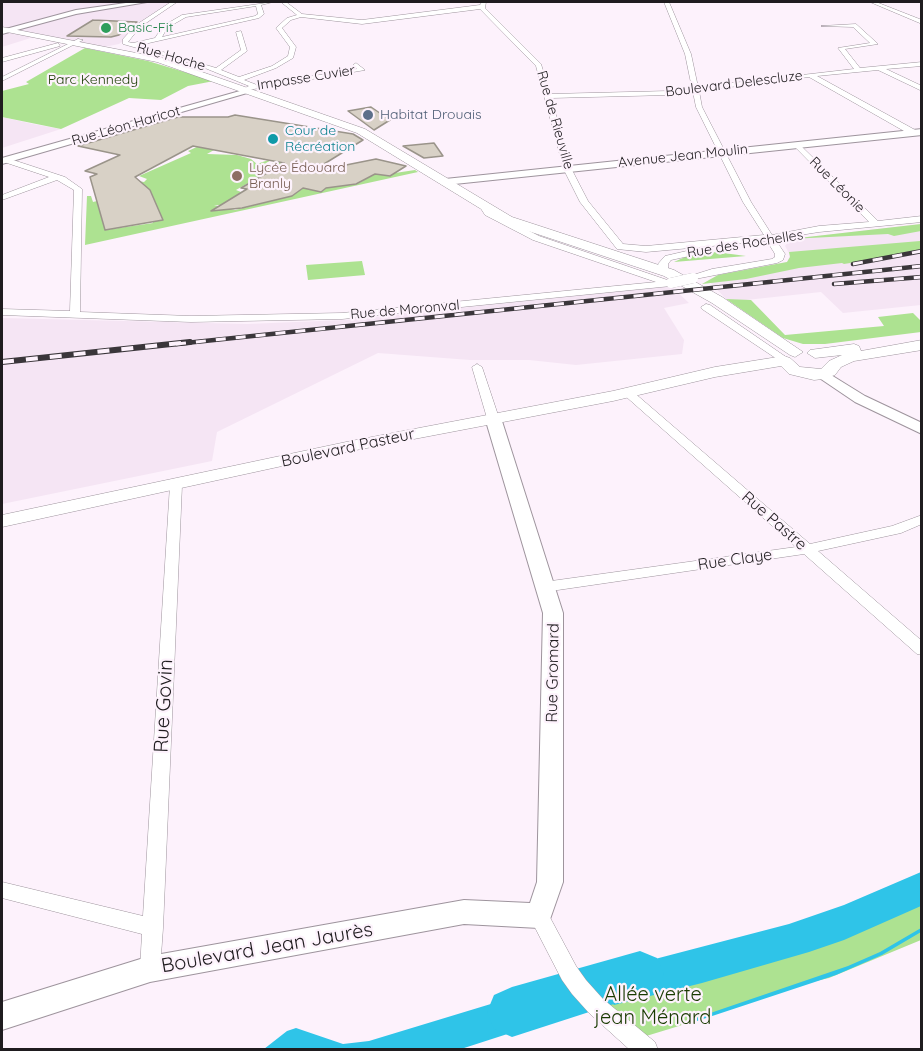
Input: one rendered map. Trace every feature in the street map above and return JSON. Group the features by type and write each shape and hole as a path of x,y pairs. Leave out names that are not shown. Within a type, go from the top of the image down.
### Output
{"main road":[{"path":"5,29 159,60 244,85 367,134 508,220 531,229 614,250 717,300 790,361 814,375 850,357 921,345"},
{"path":"790,361 815,353 842,351 921,338"},
{"path":"815,353 829,359 828,370"},
{"name":"Boulevard Pasteur","path":"2,521 351,446 695,377 754,370 790,361"}],"street":[{"path":"5,29 76,12 144,2"},
{"name":"Rue Hoche","path":"174,2 138,26 125,43 218,70 244,85"},
{"path":"158,39 165,27 184,16 271,2"},
{"path":"283,2 301,15"},
{"path":"666,2 688,54 699,107 757,220 772,238"},
{"path":"873,2 921,22"},
{"path":"225,97 291,57 293,47 279,28 289,19 301,15 362,22 482,4"},
{"name":"Rue de Rieuville","path":"482,4 482,8 539,65 567,168 584,202 614,250"},
{"path":"130,45 256,17 261,14 258,5"},
{"path":"855,25 875,44"},
{"path":"824,26 869,25"},
{"path":"218,70 246,49 239,33"},
{"path":"2,60 74,42"},
{"path":"2,79 74,42"},
{"path":"858,70 842,48 884,44"},
{"name":"Boulevard Delescluze","path":"546,96 669,93 696,88 921,64"},
{"name":"Impasse Cuvier","path":"244,85 362,70 356,65"},
{"path":"879,68 921,89"},
{"path":"811,75 917,133"},
{"name":"Rue Léon Haricot","path":"4,161 225,97 244,85"},
{"name":"Avenue Jean Moulin","path":"445,182 917,133"},
{"name":"Rue Léonie","path":"798,145 876,224"},
{"path":"4,161 57,177 73,184 79,190 75,315"},
{"path":"2,198 57,177"},
{"path":"482,204 488,213 536,238 668,277"},
{"name":"Rue des Rochelles","path":"614,250 653,254 921,219"},
{"name":"Rue des Rochelles","path":"668,277 663,262 670,257 772,238"},
{"name":"Rue de Moronval","path":"2,312 236,319 342,316 668,277 693,278 704,273 778,259 781,256 780,251 772,238"},
{"path":"706,307 790,361"},
{"name":"Rue Gromard","path":"477,367 554,613 550,882 538,916"},
{"path":"828,370 860,399 921,429"},
{"name":"Rue Pastre","path":"627,392 921,650"},
{"name":"Rue Govin","path":"150,969 176,485"},
{"name":"Rue Claye","path":"544,587 806,549 896,530 921,519"},
{"path":"2,890 153,928"},
{"name":"Boulevard Jean Jaurès","path":"2,1016 150,969 464,912 538,916"},
{"path":"538,916 569,972 596,1006 626,1042 647,1050"}],"shaded area":[{"path":"2,2 177,2 119,44 104,47 37,36 2,47"},
{"path":"2,117 33,124 61,129 2,148"},
{"path":"921,224 921,305 843,313 821,292 737,301 726,299 708,280 726,273 787,262 790,255 785,246 790,239"},
{"path":"671,286 689,303 664,308 684,340 682,354 576,365 529,360 470,360 378,353 217,432 212,461 2,504 2,318 247,324 345,320"}],"green space":[{"name":"Parc Kennedy","path":"85,48 148,61 214,81 188,86 161,100 129,98 61,129 2,117 2,91 29,84 26,82"},
{"path":"201,145 221,146 207,154 237,155 251,159 257,164 277,157 266,163 267,166 285,158 292,158 236,190 241,192 248,189 221,205 214,205 235,210 292,196 303,188 321,192 326,188 359,183 375,174 390,176 415,170 418,172 85,245 87,196 91,196 93,202 97,201 105,230 153,223 150,213 156,204 150,190 138,181 144,182 147,179 139,176 191,153 188,151"},
{"path":"921,224 921,231 894,236 888,234 790,239"},
{"path":"920,241 921,249 887,257 799,268 746,279 702,284 718,275 787,262 790,257 789,252"},
{"path":"716,252 746,256 674,262 685,257"},
{"path":"362,261 365,275 308,280 306,265"},
{"path":"726,299 751,300 785,335 884,326 878,317 913,313 921,321 921,332 825,344 803,344 783,338"},
{"name":"Allée verte jean Ménard","path":"921,890 921,940 829,978 789,987 679,1026 643,1037 594,993 763,957"}],"water":[{"path":"921,872 921,906 844,940 809,952 702,983 614,1005 590,976 789,924 844,905"},
{"path":"921,928 921,932 882,955 836,975 685,1025 684,1022 848,966 880,952"},
{"path":"550,986 560,1017 461,1049 264,1049 287,1031 296,1028 343,1044 369,1041"}],"building":[{"name":"Basic-Fit","path":"93,20 137,22 119,35 111,37 67,36"},
{"name":"Habitat Drouais","path":"371,107 390,120 374,130 348,111"},
{"path":"235,115 353,134 363,140 311,172 376,159 406,166 390,176 375,174 356,184 326,188 321,192 303,188 292,196 242,208 211,211 247,189 241,188 284,163 193,146 135,177 150,190 163,220 105,230 90,177 97,174 85,171 120,155 78,146 178,117"},
{"path":"434,143 443,156 424,158 403,146"}],"waterway":[{"path":"512,1012 640,974"}],"railway":[{"path":"853,264 922,251"},
{"path":"176,344 922,266"},
{"path":"834,284 922,277"},
{"path":"2,362 190,342"}],"place":[{"name":"Basic-Fit","path":"106,28"},
{"name":"Habitat Drouais","path":"368,115"},
{"name":"Cour de Récréation","path":"273,139"},
{"name":"Lycée Édouard Branly","path":"237,176"}]}
